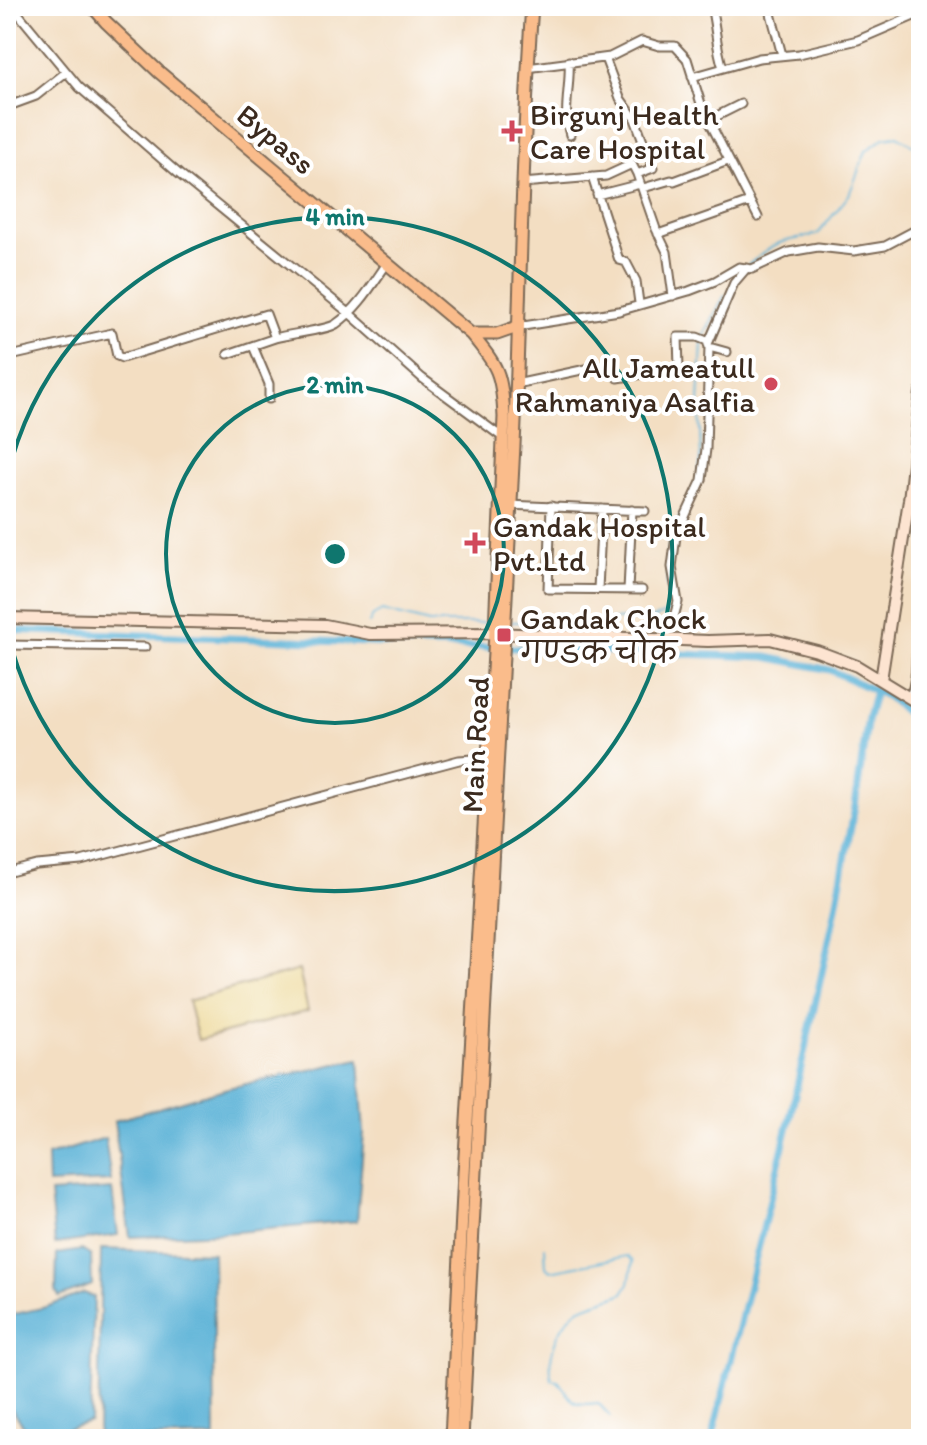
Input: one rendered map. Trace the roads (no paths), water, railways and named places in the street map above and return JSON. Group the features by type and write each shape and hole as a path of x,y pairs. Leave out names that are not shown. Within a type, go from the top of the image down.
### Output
{"main road":[{"name":"Bypass","path":"92,6 159,72 471,334 499,372 503,383 504,417"},
{"name":"Main Road","path":"499,635 511,505 522,183 532,6"},
{"path":"471,334 497,334 517,327"},
{"path":"881,680 909,500 921,392"},
{"name":"Main Road","path":"451,1439 469,1190 499,654 498,506 504,417"},
{"path":"6,618 325,625 370,634 770,639 817,651 857,666 921,705"},
{"name":"Main Road","path":"462,1439 469,1190 488,758 499,654"}],"street":[{"path":"12,6 65,73 179,174 349,313 422,378 502,437"},
{"path":"711,6 723,68"},
{"path":"769,6 782,55"},
{"path":"692,77 759,58 799,54 858,40 921,13"},
{"path":"527,68 605,58 642,41 675,46 687,59 709,120 758,217"},
{"path":"605,58 620,98 635,119 653,168 637,174"},
{"path":"569,61 566,120 570,135"},
{"path":"6,107 36,96 65,73"},
{"path":"709,120 741,104"},
{"path":"597,195 674,181 728,161"},
{"path":"522,183 609,175 632,164 667,252 673,296"},
{"path":"592,177 619,260 626,262 636,281 639,303"},
{"path":"658,234 750,202"},
{"path":"517,327 619,311 673,296 789,252 818,247 854,251 885,246 921,227"},
{"path":"228,354 275,338 335,326 354,310 388,262"},
{"path":"664,638 678,602 672,567 676,536 702,480 706,449 708,344 742,268"},
{"path":"6,357 112,333 117,356 122,358 266,314 275,338"},
{"path":"516,384 605,365 618,378 679,368 678,337 697,337 727,352"},
{"path":"253,346 269,384 269,399"},
{"path":"498,506 645,511"},
{"path":"551,506 548,589 642,590"},
{"path":"598,589 602,509"},
{"path":"628,590 632,510"},
{"path":"910,697 916,683 916,640 921,620"},
{"path":"6,645 145,647"},
{"path":"6,873 37,865 81,861 459,760 488,758"}],"water":[{"path":"359,1059 364,1133 357,1221 225,1233 130,1237 114,1121 228,1088"},
{"path":"105,1138 111,1181 48,1184 47,1156"},
{"path":"112,1189 118,1235 55,1244 50,1193"},
{"path":"101,1249 213,1253 215,1437 98,1439"},
{"path":"82,1250 91,1256 92,1285 59,1297 56,1290 57,1254"},
{"path":"84,1293 94,1297 90,1422 33,1439 6,1401 6,1356 10,1354 6,1344 6,1316 46,1307"}],"waterway":[{"path":"748,265 782,242 818,234 849,195 866,151 884,138 897,136 921,150"},
{"path":"704,336 725,295"},
{"path":"697,483 701,459 699,403 702,342"},
{"path":"512,622 652,619 672,610 667,584 669,539 694,489"},
{"path":"369,623 373,616 382,611 429,623 491,623"},
{"path":"6,630 766,657 830,670 888,697 921,726"},
{"path":"712,1439 791,1113 832,927 875,691"},
{"path":"545,1247 546,1267 550,1271 628,1256 633,1261 629,1283 623,1293 576,1311 564,1325 552,1352 552,1380 558,1381 576,1403 598,1403 611,1417"}],"place":[{"name":"Birgunj Health Care Hospital","path":"512,131"},
{"name":"All Jameatull Rahmaniya Asalfia","path":"771,384"},
{"name":"Gandak Hospital Pvt.Ltd","path":"475,543"},
{"name":"Gandak Chock गण्डक चोक","path":"504,635"}]}
